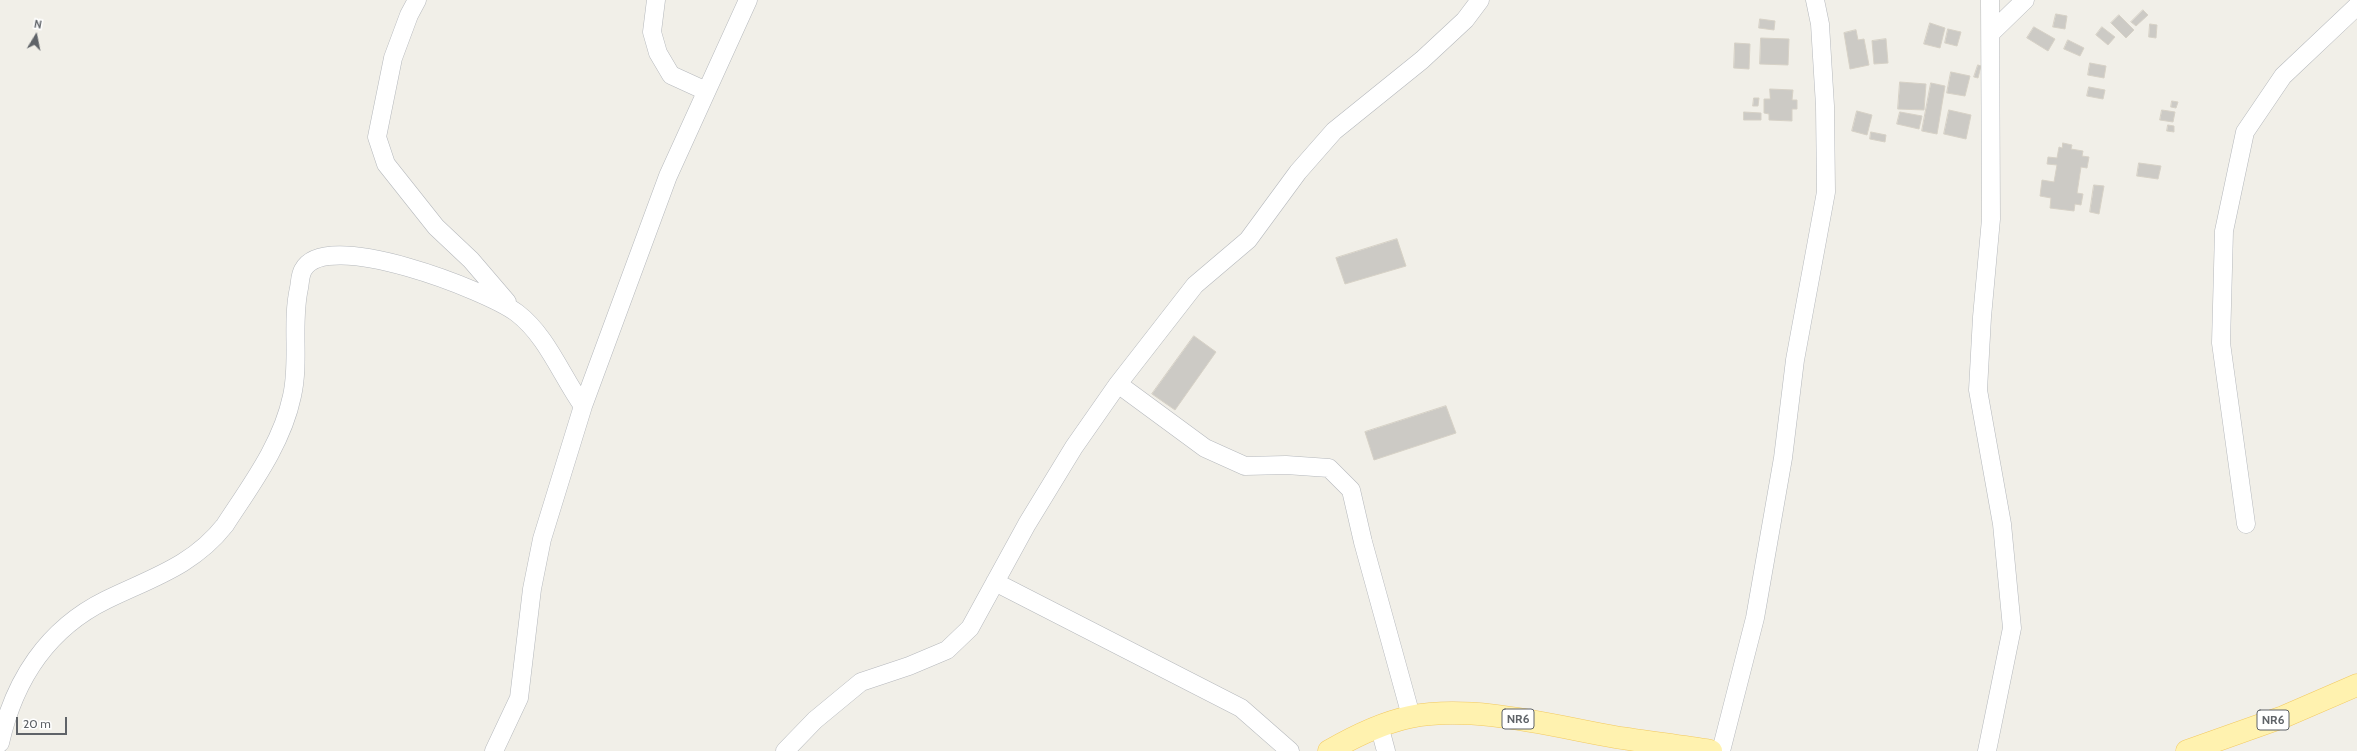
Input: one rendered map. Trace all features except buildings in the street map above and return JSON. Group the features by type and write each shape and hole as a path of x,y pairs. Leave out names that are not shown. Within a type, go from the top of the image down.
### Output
{"main road":[{"name":"NR6","path":"2187,751 2283,717 2357,685"},
{"name":"NR6","path":"1329,751 1379,725 1411,716 1456,714 1503,717 1711,751"}],"street":[{"path":"417,0 409,15 393,58 377,138 386,164 436,227 470,260 544,341 567,384 583,406"},
{"path":"656,0 652,32 658,54 671,76 706,91"},
{"path":"494,751 519,698 532,588 542,539 583,406 668,176 748,0"},
{"path":"785,751 815,720 861,682 909,666 946,650 970,628 1027,524 1074,446 1118,384 1195,285 1248,240 1298,172 1334,131 1422,60 1465,20 1480,0"},
{"path":"1721,751 1755,618 1783,458 1798,344 1826,192 1825,106 1820,24 1815,0"},
{"path":"1987,751 2012,628 2002,524 1978,390 1982,317 1991,219 1989,147 1991,33 1990,0"},
{"path":"1991,33 2025,0"},
{"path":"2246,524 2221,342 2224,231 2245,132 2283,76 2357,6"},
{"path":"0,743 5,722 18,686 48,643 90,608 187,561 214,538 228,519 280,435 292,396 296,366 295,308 303,270 315,258 346,256 389,261 483,293 517,313"},
{"path":"1118,384 1205,448 1245,466 1286,465 1330,468 1351,490 1363,542 1411,716"},
{"path":"995,582 1241,708 1290,751"},
{"path":"1379,725 1386,751"}]}
